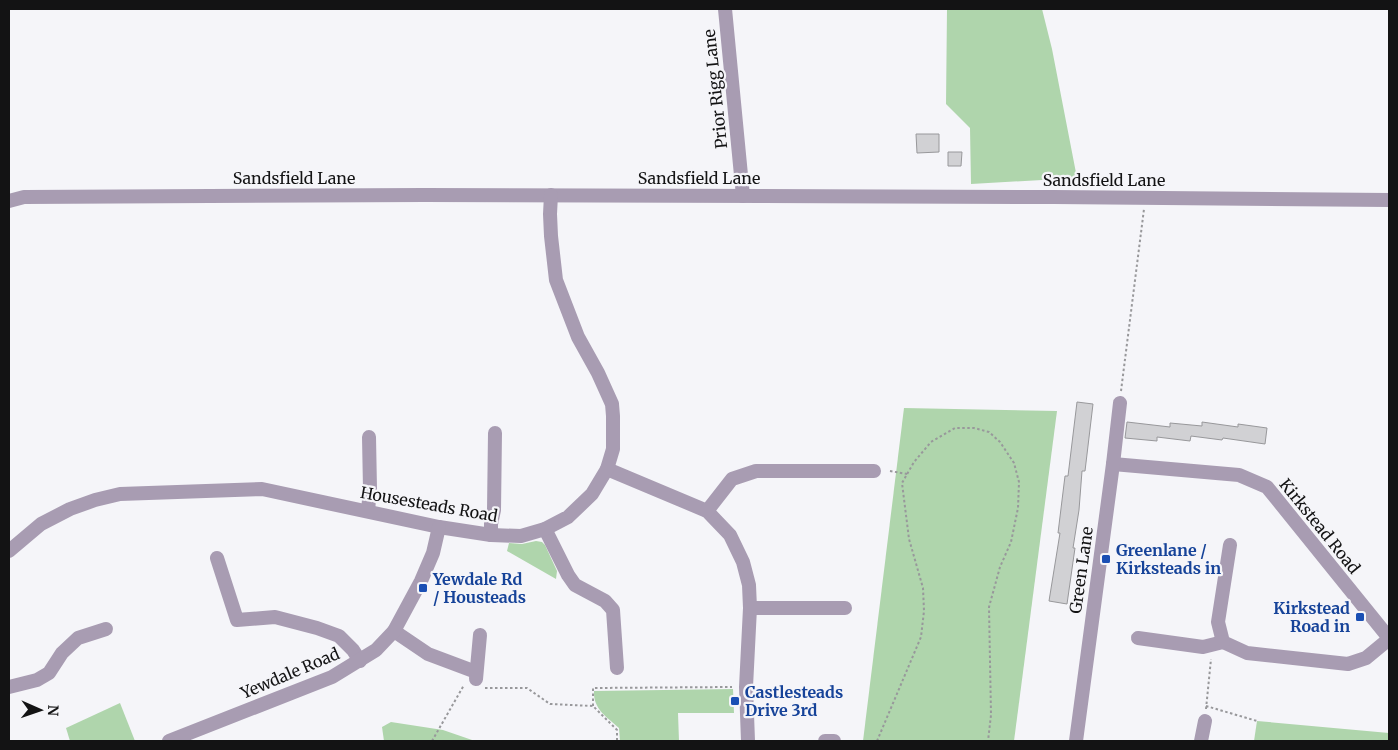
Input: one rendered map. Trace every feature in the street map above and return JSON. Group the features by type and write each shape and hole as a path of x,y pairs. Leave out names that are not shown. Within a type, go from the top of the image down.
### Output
{"street":[{"name":"Prior Rigg Lane","path":"725,9 743,196"},
{"name":"Sandsfield Lane","path":"9,201 24,197 424,195 1389,200"},
{"name":"Housesteads Road","path":"9,551 41,524 70,508 120,494 262,489 439,527 521,536 545,529 568,517 592,494 607,469 613,448 614,426 612,404 598,373 578,337 556,280 551,236 551,195"},
{"name":"Green Lane","path":"1076,741 1120,403"},
{"path":"491,534 494,510 495,433"},
{"path":"368,511 370,489 369,437"},
{"name":"Kirkstead Road","path":"1113,464 1238,476 1267,487 1389,638"},
{"path":"607,469 707,511 730,535 743,562 749,584 750,608 746,686 748,741"},
{"path":"707,511 732,479 756,471 874,471"},
{"name":"Yewdale Road","path":"169,741 332,677 376,650 394,631 422,581 433,553 439,527"},
{"path":"545,529 575,585 605,601 613,610 617,668"},
{"path":"1218,643 1218,622 1230,545"},
{"path":"217,558 237,620 274,617 316,628 339,636 353,650 360,661"},
{"path":"750,608 845,608"},
{"path":"9,687 37,680 49,673 62,653 78,638 106,628"},
{"path":"394,631 428,654 476,682 480,635"},
{"path":"1138,638 1203,647 1218,643 1248,653 1348,664 1366,658 1389,638"},
{"path":"1201,741 1205,721"},
{"path":"825,741 834,741"}],"path":[{"path":"1120,403 1144,208"},
{"path":"877,741 921,638 924,611 923,588 910,539 902,483 914,462 931,442 956,428 974,428 989,432 1000,442 1014,463 1019,482 1018,508 1011,542 1000,567 989,606 991,715 988,741"},
{"path":"890,470 907,474"},
{"path":"1205,721 1218,643"},
{"path":"432,741 464,684 476,682 527,688 550,704 593,706 618,730 618,741"},
{"path":"593,706 593,688 737,686"},
{"path":"1206,706 1257,721"}],"green space":[{"path":"947,9 1042,9 1052,49 1077,178 971,184 970,128 946,104"},
{"path":"904,408 1057,411 1014,741 863,741"},
{"path":"536,541 542,542 545,545 557,571 556,579 507,551 509,543 522,544"},
{"path":"733,689 734,713 678,713 679,741 620,741 619,728 598,708 594,697 594,691"},
{"path":"120,703 135,741 70,741 66,728"},
{"path":"1257,721 1389,733 1389,741 1254,741"},
{"path":"391,722 443,730 475,741 384,741 382,727"}],"building":[{"path":"916,134 939,134 939,152 917,153"},
{"path":"948,152 962,152 961,166 948,166"},
{"path":"1077,402 1093,404 1085,471 1082,471 1079,510 1073,548 1075,548 1067,604 1049,601 1060,533 1058,533 1065,476 1068,476"},
{"path":"1127,422 1170,427 1170,423 1202,426 1202,422 1238,427 1238,424 1267,428 1265,444 1191,436 1190,441 1157,437 1157,441 1125,438"}],"place":[{"name":"Greenlane / Kirksteads in","path":"1106,559"},
{"name":"Yewdale Rd / Housteads","path":"423,588"},
{"name":"Kirkstead Road in","path":"1360,617"},
{"name":"Castlesteads Drive 3rd","path":"735,701"}]}
